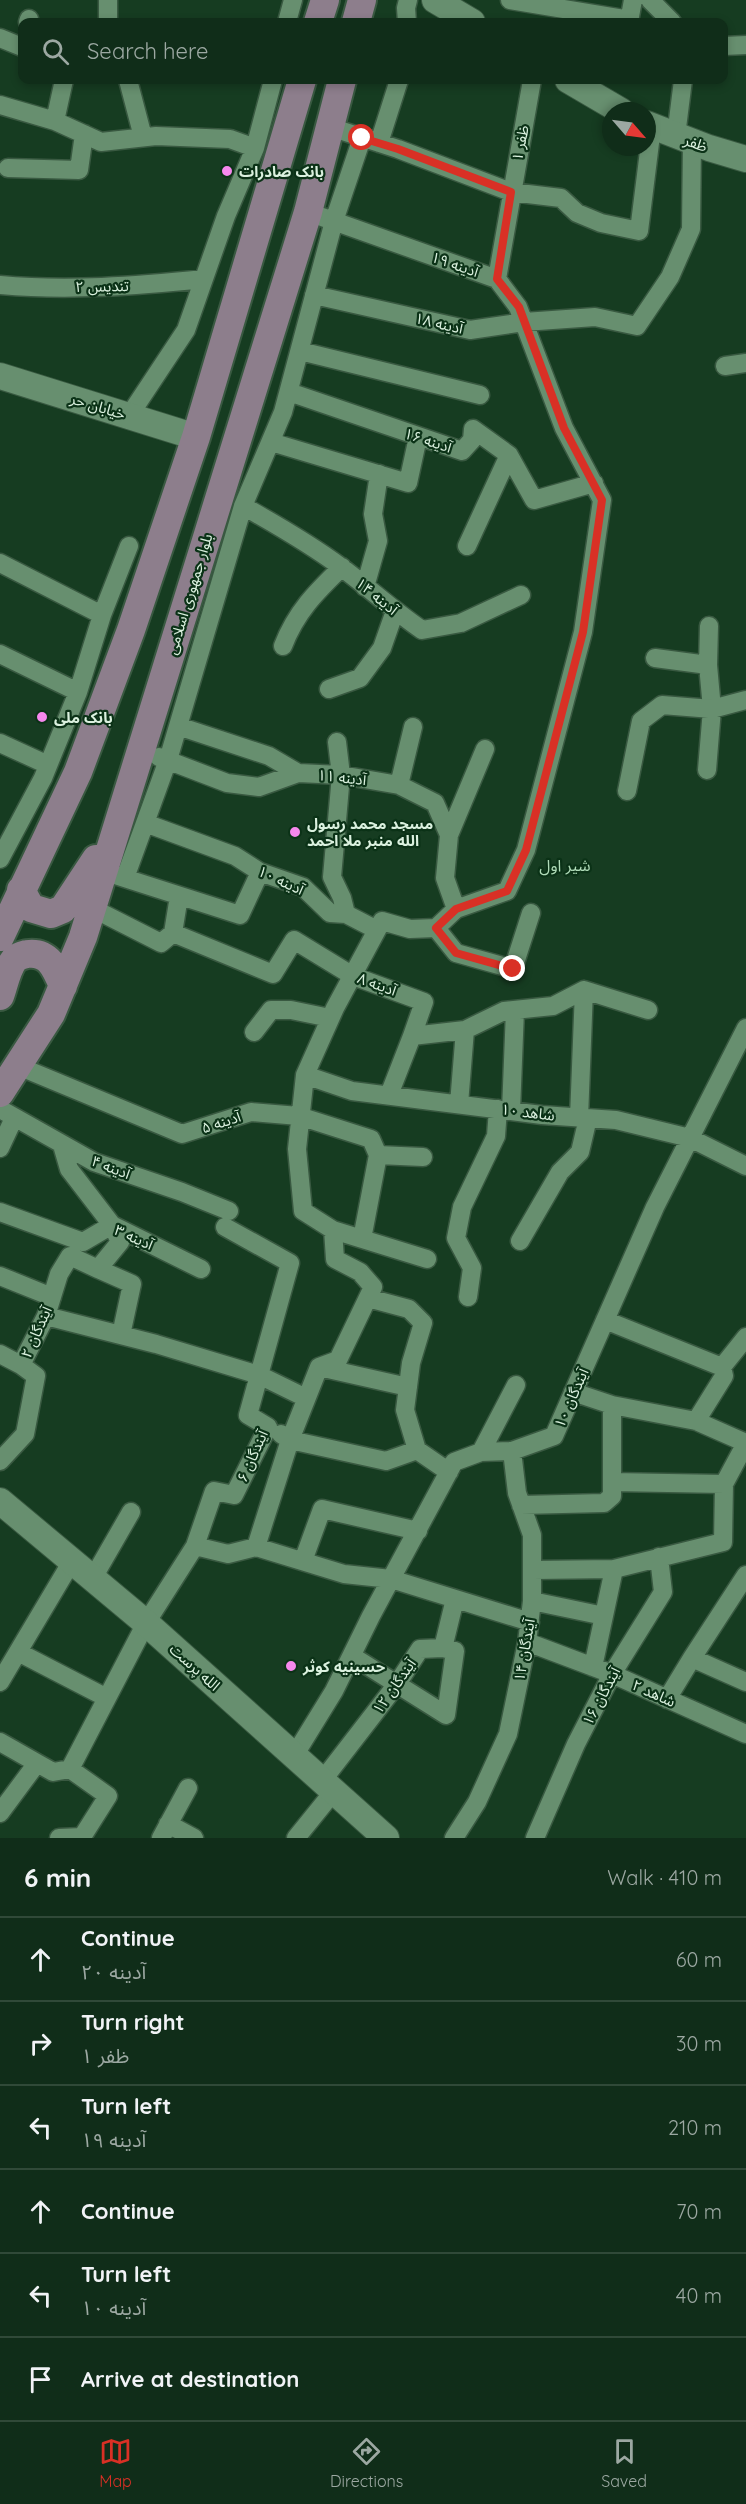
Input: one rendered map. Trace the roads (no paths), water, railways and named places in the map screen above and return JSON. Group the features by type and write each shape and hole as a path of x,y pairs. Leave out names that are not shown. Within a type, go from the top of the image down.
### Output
{"main road":[{"path":"319,18 324,0"},
{"name":"بلوار جمهوری اسلامی","path":"0,1093 51,1014 83,937 92,908 115,874 132,823 141,750 321,217 330,127 341,84"},
{"path":"0,937 84,756 131,630 196,437 288,95"},
{"path":"21,890 31,908 51,915 63,909 132,823"},
{"path":"0,996 14,960 31,954 48,958 54,965 63,986"}],"street":[{"path":"108,0 108,18"},
{"path":"288,18 293,0"},
{"path":"359,14 377,0"},
{"path":"407,18 408,0"},
{"path":"510,0 540,9 607,18"},
{"path":"630,18 633,0"},
{"path":"650,0 668,18"},
{"path":"443,2 466,18"},
{"path":"0,38 18,45"},
{"path":"728,46 746,45"},
{"path":"55,121 63,84"},
{"path":"129,84 143,137"},
{"path":"129,416 186,330 226,216 255,148 288,95 277,84"},
{"path":"132,823 168,760 243,506 284,412 314,295 321,217 370,141 397,84"},
{"name":"ظفر ۱","path":"497,279 531,84"},
{"path":"575,84 606,102"},
{"path":"683,84 684,139"},
{"path":"0,105 55,121 101,142 156,136 230,139 255,148"},
{"path":"330,127 511,192 561,198 577,213 601,223 639,231 646,156"},
{"name":"ظفر","path":"656,128 746,158"},
{"path":"8,168 79,170 84,134"},
{"name":"آدینه ۱۸","path":"314,295 470,330 524,322 595,317 637,326 670,277 691,229 684,139"},
{"name":"آدینه ۱۹","path":"321,217 497,279 519,307 564,428 602,500 583,632 526,850 507,891 456,909"},
{"name":"تندیس ۲","path":"0,285 135,286 204,279"},
{"path":"300,351 480,394"},
{"path":"725,366 746,363"},
{"name":"خیابان حر","path":"0,376 196,437"},
{"name":"آدینه ۱۶","path":"289,392 462,451 472,440 473,429 509,455 534,500 594,483"},
{"path":"271,442 408,483 418,437"},
{"path":"467,546 509,455"},
{"path":"365,587 378,541 374,514 379,474"},
{"name":"آدینه ۱۴","path":"243,506 342,567 422,630 461,623 521,595"},
{"path":"1,854 58,742 78,692 102,615 129,546"},
{"path":"0,563 102,615"},
{"path":"283,646 292,622 317,591 342,567"},
{"path":"329,689 360,678 382,648 395,611"},
{"path":"707,770 712,709 708,666 709,626"},
{"path":"0,654 78,692"},
{"path":"655,658 708,666"},
{"path":"627,791 641,721 662,705 712,709 746,700"},
{"path":"178,726 269,756 298,773"},
{"path":"399,785 413,727"},
{"path":"58,742 84,756"},
{"path":"337,742 341,775 332,877 342,898 346,914"},
{"path":"0,744 48,765"},
{"path":"449,835 485,749"},
{"name":"آدینه ۱۱","path":"141,750 227,783 259,787 298,773 341,775 399,785 435,803 449,835 445,878 456,909"},
{"name":"آدینه ۱۰","path":"132,823 235,856 260,872 303,887 330,912 346,914 377,930"},
{"path":"115,874 240,915 260,872"},
{"path":"92,908 161,943 173,933 179,896"},
{"path":"427,1259 333,1230 303,1211 297,1149 305,1075 330,1018 382,921 410,929 436,928 456,909"},
{"path":"436,928 456,953 513,969 531,913"},
{"name":"آدینه ۸","path":"173,933 273,974 294,940 352,976 424,1002 412,1036"},
{"path":"389,1095 412,1036 465,1030 504,1011 553,1006 584,990 648,1010"},
{"path":"520,1241 560,1172 580,1152 584,1118 584,990"},
{"path":"254,1032 270,1010 291,1010 330,1018"},
{"path":"468,1297 472,1268 456,1238 462,1207 496,1136 504,1110 515,1010"},
{"name":"آیندگان ۱۰","path":"294,1756 334,1691 391,1578 454,1462 481,1452 512,1451 554,1436 656,1207 746,1028"},
{"path":"459,1104 465,1030"},
{"name":"آدینه ۵","path":"18,1066 182,1134 251,1112 300,1116 371,1139 378,1155"},
{"name":"شاهد ۱۰","path":"305,1075 352,1091 504,1110 616,1120 690,1138 746,1166"},
{"path":"0,1148 7,1113"},
{"name":"آدینه ۴","path":"7,1113 94,1162 182,1192 227,1219"},
{"path":"62,1145 69,1169 112,1225 120,1242 98,1269"},
{"path":"362,1239 378,1155 423,1158"},
{"name":"آدینه ۳","path":"0,1212 83,1242 112,1225 201,1269"},
{"name":"آیندگان ۶","path":"70,1769 146,1623 195,1546 214,1491 234,1495 268,1427 248,1415 290,1263 227,1219"},
{"path":"256,1547 290,1440 319,1367 338,1360 373,1287 360,1272 335,1259 333,1230"},
{"name":"آیندگان ۲","path":"0,1461 25,1434 36,1376 21,1365 45,1316 59,1274 70,1256 132,1284 121,1335"},
{"path":"0,1276 52,1297"},
{"path":"368,1298 409,1309 423,1323 411,1363 405,1410 417,1450 449,1472"},
{"path":"45,1316 121,1335 259,1375 306,1398"},
{"path":"605,1320 722,1366"},
{"path":"722,1366 746,1337"},
{"path":"0,1354 21,1365"},
{"path":"696,1421 724,1376 722,1366"},
{"path":"319,1367 408,1388"},
{"path":"481,1452 516,1385"},
{"path":"533,1570 614,1569 723,1542 724,1484 746,1443 696,1421 612,1405 573,1392"},
{"path":"521,1505 604,1503 612,1496 612,1405"},
{"path":"268,1427 290,1440 386,1461 417,1450"},
{"name":"آیندگان ۱۴","path":"454,1838 477,1802 508,1734 530,1622 533,1570 532,1535 518,1493 512,1451"},
{"path":"612,1482 724,1484"},
{"name":"الله پرست","path":"0,1501 146,1623 384,1837"},
{"path":"303,1562 322,1509 418,1531"},
{"path":"93,1578 131,1512"},
{"path":"195,1546 228,1554 256,1547 344,1574 391,1578 530,1622"},
{"name":"آیندگان ۱۶","path":"535,1838 568,1762 612,1674 663,1592 659,1557"},
{"path":"0,1682 72,1561"},
{"path":"593,1667 614,1569"},
{"path":"667,1699 746,1575"},
{"path":"352,1656 446,1715 455,1652 443,1648 455,1599"},
{"path":"532,1601 604,1616"},
{"name":"شاهد ۲","path":"527,1642 612,1674 746,1734"},
{"name":"آیندگان ۱۲","path":"296,1838 420,1648 443,1648"},
{"path":"18,1653 107,1698"},
{"path":"692,1659 746,1682"},
{"path":"0,1742 52,1772 70,1769 108,1796 82,1837 59,1838"},
{"path":"0,1811 37,1763"},
{"path":"188,1788 164,1831 194,1838"}],"place":[{"name":"بانک صادرات","path":"227,171"},
{"name":"بانک ملی","path":"42,717"},
{"name":"مسجد محمد رسول الله منبر ملا احمد","path":"295,832"},
{"name":"حسینیه کوثر","path":"291,1666"}],"district":[{"name":"شیر اول","path":"565,865"}]}
